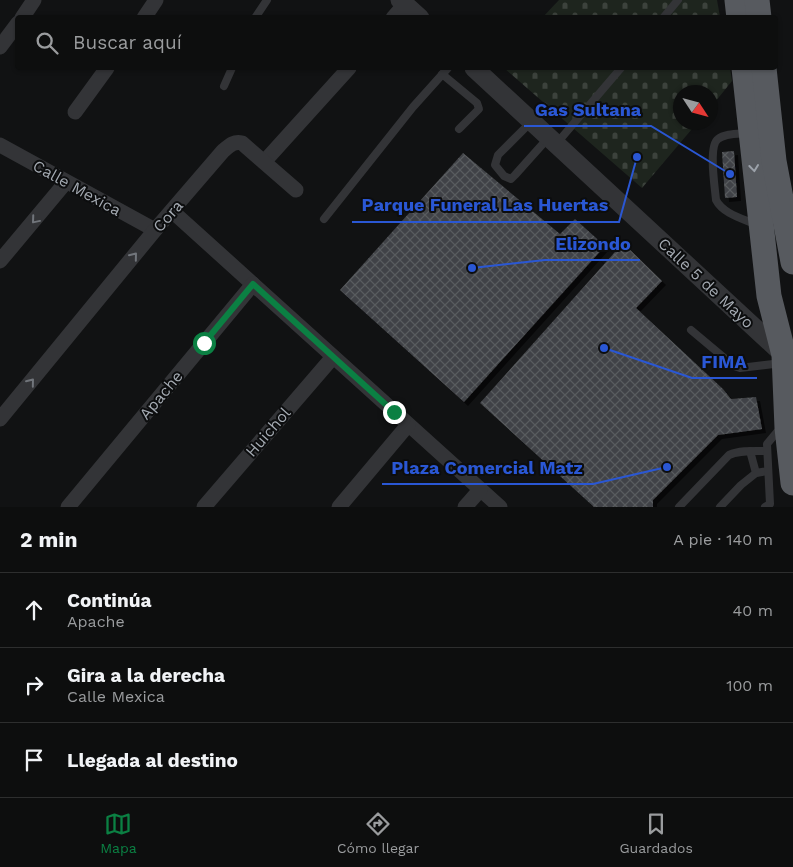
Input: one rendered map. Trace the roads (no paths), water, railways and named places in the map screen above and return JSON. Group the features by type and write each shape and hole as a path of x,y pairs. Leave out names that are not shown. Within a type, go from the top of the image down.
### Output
{"highway":[{"path":"737,0 739,15"},
{"path":"757,0 759,15"},
{"path":"744,70 770,296 784,359 787,428 793,483"},
{"path":"764,70 774,161 793,262"}],"street":[{"path":"24,15 34,0"},
{"path":"146,15 156,0"},
{"path":"399,7 414,15"},
{"path":"0,48 15,27"},
{"path":"75,112 106,70"},
{"path":"296,190 264,162 347,70"},
{"name":"Calle 5 de Mayo","path":"476,70 553,140 784,359"},
{"name":"Cora","path":"0,419 155,230 223,151 236,142 242,143 264,162"},
{"name":"Calle Mexica","path":"0,144 155,230"},
{"path":"0,261 66,182"},
{"path":"172,211 500,507"},
{"name":"Apache","path":"68,507 253,284"},
{"name":"Huichol","path":"204,507 333,356"},
{"path":"339,507 408,425"},
{"path":"465,507 480,490"}],"lane":[{"path":"257,15 267,0"},
{"path":"666,15 678,0"},
{"path":"224,86 231,70"},
{"path":"532,121 495,160 495,165 504,176 510,179 553,140 619,70"},
{"path":"324,219 413,107 445,71 477,103 479,109 459,129"},
{"path":"750,133 725,136 717,139 714,144 716,200 719,206 725,210 761,226"},
{"path":"691,330 734,366 740,368 784,359"},
{"path":"765,507 770,504 766,451 770,439 777,432 787,428"},
{"path":"679,507 729,455 750,451 766,451"},
{"path":"750,451 756,473"},
{"path":"720,507 741,484 756,473 768,471"}],"place":[{"name":"Parque Funeral Las Huertas","path":"637,157"},
{"name":"Gas Sultana","path":"730,174"},
{"name":"Elizondo","path":"472,268"},
{"name":"FIMA","path":"604,348"},
{"name":"Plaza Comercial Matz","path":"667,467"}]}
